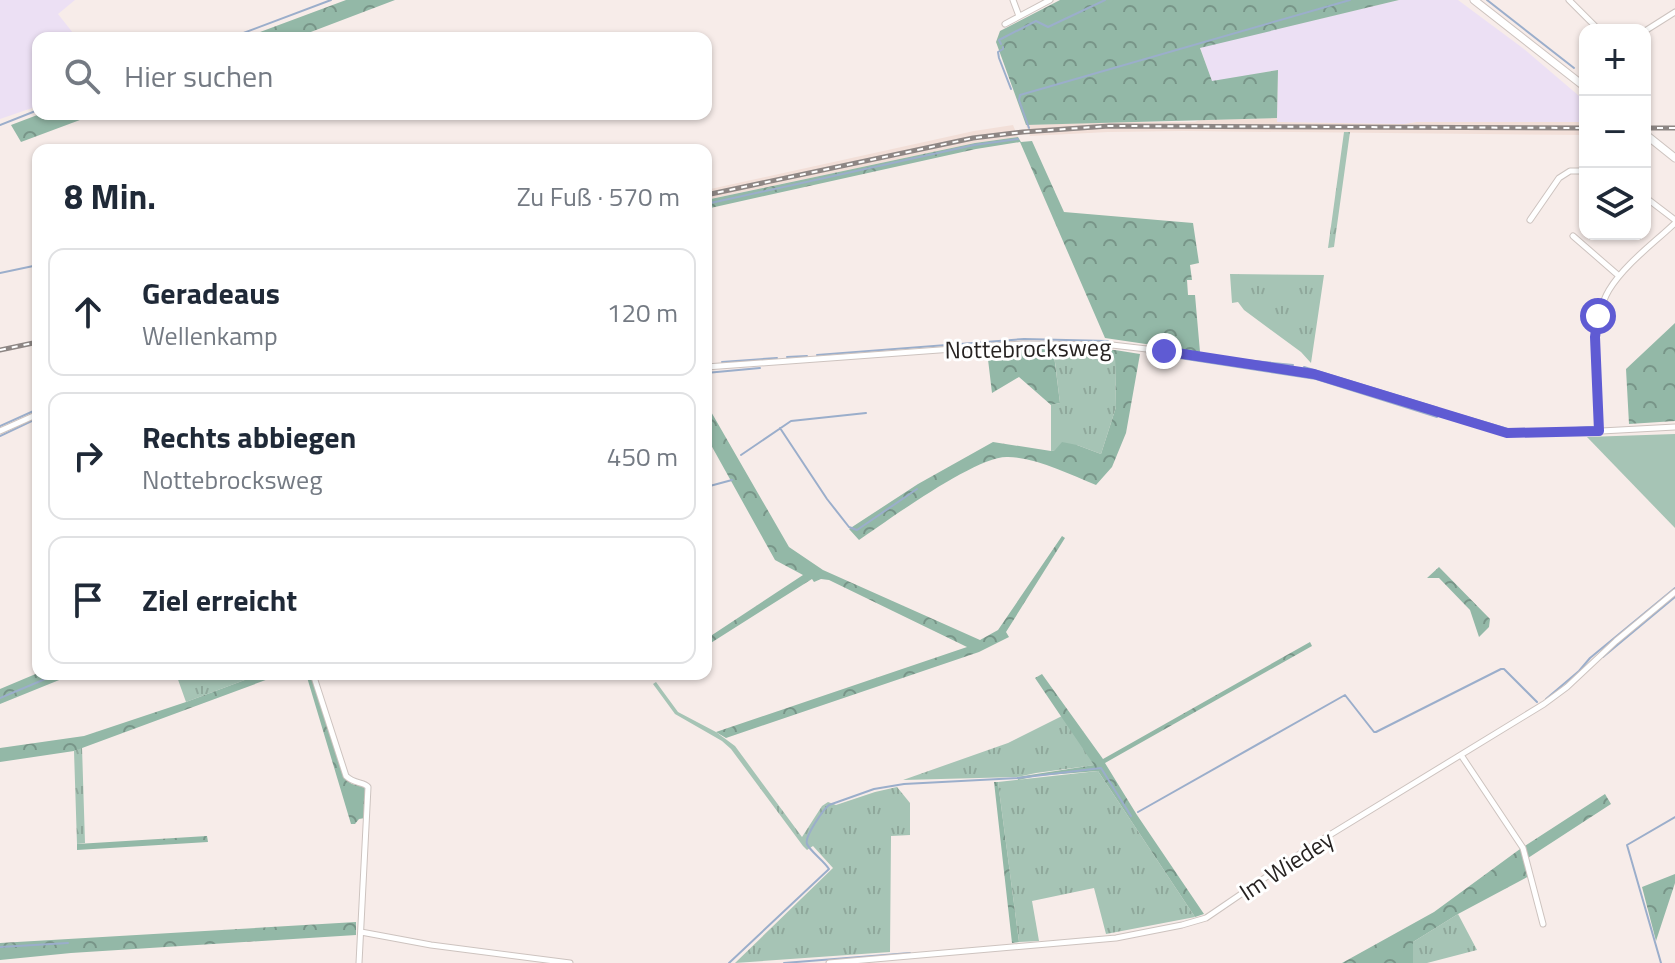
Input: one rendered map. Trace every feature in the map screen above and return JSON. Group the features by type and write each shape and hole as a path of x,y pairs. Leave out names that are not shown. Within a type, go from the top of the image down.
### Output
{"main road":[{"path":"1474,0 1579,82"},
{"path":"1651,139 1675,158"}],"street":[{"path":"1013,0 1019,16"},
{"path":"1005,24 1050,0"},
{"path":"1569,0 1593,24"},
{"path":"1651,27 1675,12"},
{"path":"1530,220 1559,178 1570,171 1579,171"},
{"path":"1599,431 1595,337 1598,316 1619,276 1675,222 1651,202"},
{"path":"1573,236 1619,276"},
{"name":"Nottebrocksweg","path":"712,367 1006,345 1112,345 1314,374 1507,433 1675,427"},
{"path":"0,431 32,417"},
{"name":"Im Wiedey","path":"829,963 1116,938 1206,918 1310,847 1544,704 1675,592"},
{"path":"315,680 346,776 368,787 359,963"},
{"path":"1461,755 1523,848 1543,924"},
{"path":"361,932 431,945 570,963"}],"shaded area":[{"path":"0,0 75,0 58,14 72,32 32,32 32,108 0,119"},
{"path":"1399,0 1458,0 1524,49 1579,96 1579,122 1277,122 1278,70 1212,82 1200,47"},
{"path":"1277,118 1278,122 1403,124 1579,122 1579,135 1183,131 1030,136 1026,125"},
{"path":"1013,125 1018,137 975,143 712,199 712,189"}],"green space":[{"path":"346,0 395,0 311,32 260,32"},
{"path":"1060,0 1399,0 1200,48 1212,81 1278,70 1277,118 1026,125 996,42 1000,31"},
{"path":"32,117 32,120 80,120 21,142 11,125"},
{"path":"1344,132 1350,132 1334,247 1328,248"},
{"path":"1018,137 1021,142 1032,141 1064,212 1193,223 1199,263 1190,265 1192,280 1187,280 1188,295 1195,295 1200,352 1105,338 1020,142 712,208 712,199 975,143"},
{"path":"1230,274 1324,275 1311,363 1238,302 1232,303"},
{"path":"1675,323 1675,421 1629,424 1626,369"},
{"path":"1053,347 1140,354 1126,433 1112,467 1096,485 1030,460 994,459 955,477 859,540 849,529 918,484 993,442 1051,451 1062,442 1101,454 1116,407 1115,358 1054,355 1060,403 1051,405 1019,377 992,393 987,351"},
{"path":"1054,354 1115,358 1116,407 1101,454 1077,445 1051,451 1051,405 1060,403"},
{"path":"712,413 789,547 823,570 980,640 998,630 1062,536 1065,538 1006,632 1009,637 979,652 726,738 716,732 967,647 829,580 821,579 814,582 812,579 712,642 712,635 803,575 775,560 712,447"},
{"path":"1675,434 1675,528 1587,437"},
{"path":"1439,567 1490,619 1489,627 1479,637 1470,610 1439,578 1427,578"},
{"path":"1310,642 1312,646 1105,763 1204,914 1195,917 1098,771 1018,780 1017,777 1094,765 1035,678 1042,674 1103,759"},
{"path":"32,676 32,680 59,680 0,704 0,689"},
{"path":"178,680 245,680 186,702"},
{"path":"245,680 266,680 74,751 0,762 0,748 84,736"},
{"path":"308,680 314,680 345,778 366,790 365,818 351,824"},
{"path":"656,682 678,712 735,746 802,837 822,806 828,802 836,805 897,787 910,803 910,835 891,836 890,952 735,963 833,868 813,846 807,850 803,846 731,749 675,714 653,684"},
{"path":"1062,716 1095,765 1017,777 903,780 1008,743"},
{"path":"82,747 85,843 77,844 74,751"},
{"path":"1098,771 1195,917 1106,934 1094,888 1032,901 1039,941 1019,942 998,782"},
{"path":"994,782 998,782 1019,942 1012,943"},
{"path":"1605,794 1611,804 1528,858 1531,875 1413,942 1413,963 1342,963 1434,912 1520,849"},
{"path":"207,836 208,842 77,850 77,844"},
{"path":"1675,874 1675,883 1656,941 1642,887"},
{"path":"1458,914 1477,950 1427,963 1413,963 1413,942"},
{"path":"356,922 356,935 0,960 0,943"}],"waterway":[{"path":"246,32 331,0"},
{"path":"1001,44 999,40 1036,21 1048,27 1105,0"},
{"path":"1029,128 1020,95 1350,0"},
{"path":"1487,0 1574,68"},
{"path":"1003,47 998,52 999,58 1011,89"},
{"path":"0,125 32,112"},
{"path":"712,203 974,145 1018,139"},
{"path":"0,273 32,266"},
{"path":"817,355 1024,339 1108,341"},
{"path":"1147,353 1316,379 1437,417"},
{"path":"787,357 807,356"},
{"path":"722,362 777,358"},
{"path":"1244,360 1293,365"},
{"path":"1304,367 1438,408"},
{"path":"712,372 760,368"},
{"path":"0,426 32,412"},
{"path":"1450,412 1508,429 1553,429"},
{"path":"741,455 791,421 866,413"},
{"path":"0,436 32,421"},
{"path":"1558,429 1593,427"},
{"path":"780,428 849,527 857,530 917,489"},
{"path":"712,485 732,480"},
{"path":"1546,699 1675,588"},
{"path":"1603,657 1675,597"},
{"path":"1138,812 1345,695 1374,732 1501,669 1537,702"},
{"path":"0,698 43,680"},
{"path":"729,963 829,869 807,844 808,836 829,805 874,789 904,784 1018,778 1101,768 1131,816"},
{"path":"1661,963 1627,845 1675,817"},
{"path":"0,947 68,943"},
{"path":"784,963 910,953"}],"railway":[{"path":"712,194 973,138 1023,132 1109,126 1579,128"},
{"path":"1651,128 1675,128"},
{"path":"0,350 32,343"}],"route":[{"path":"1164,351 1314,374 1507,433 1599,431 1595,337 1598,316"}]}
